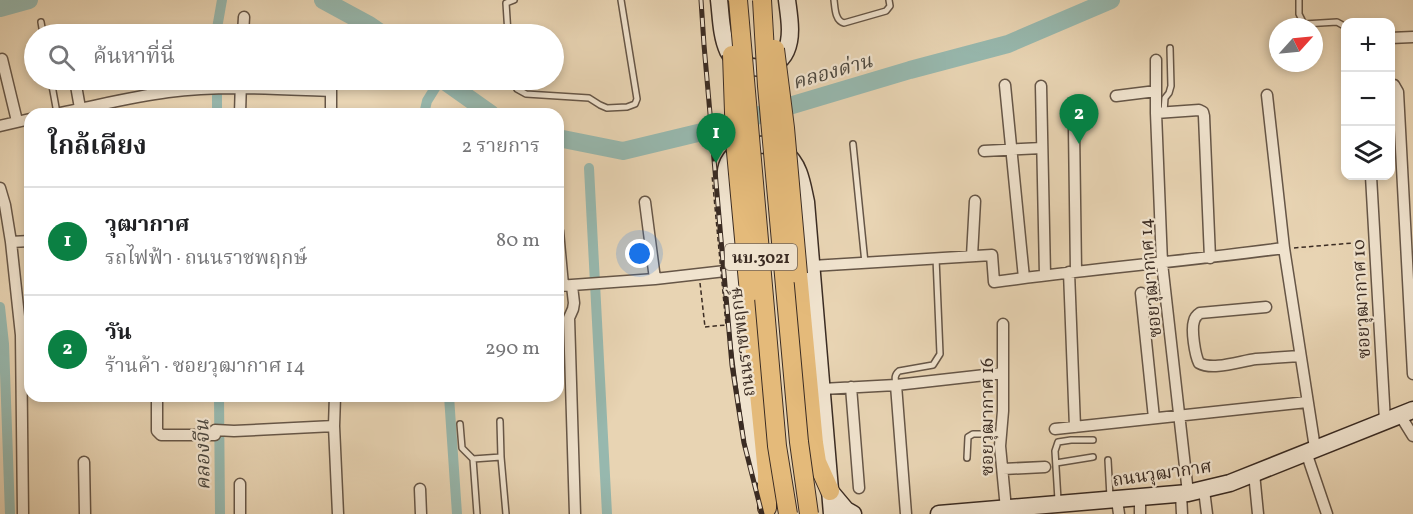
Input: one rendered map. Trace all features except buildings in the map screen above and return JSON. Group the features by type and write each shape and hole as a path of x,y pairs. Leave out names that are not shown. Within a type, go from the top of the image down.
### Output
{"main road":[{"path":"719,0 724,38 729,52 746,67 759,68 772,64 785,54 789,41 787,0"},
{"path":"736,0 732,50 735,131 767,474 766,512"},
{"name":"ถนนราชพฤกษ์","path":"736,0 777,446 788,514"},
{"name":"นบ.3021","path":"762,0 767,86 799,442 809,514"},
{"path":"767,0 805,270 814,443 818,462 830,491 846,510 853,514"},
{"name":"ถนนราชพฤกษ์","path":"766,512 736,305 726,186 727,165 735,154 744,148 771,145 784,152 793,162 801,176 806,202 805,270 822,389 832,514"},
{"name":"ถนนวุฒากาศ","path":"939,514 1006,509 1140,506 1230,483 1400,415"}],"street":[{"path":"244,17 244,24"},
{"path":"1395,38 1413,37"},
{"path":"2,59 18,122"},
{"name":"ซอยวุฒากาศ 14","path":"1156,60 1156,91 1160,112 1162,263 1191,493"},
{"path":"1005,85 1024,278"},
{"path":"1041,86 1045,275"},
{"path":"1395,87 1398,92 1413,374"},
{"path":"77,90 80,108 108,108 176,90"},
{"path":"240,108 241,90"},
{"path":"331,90 331,108"},
{"path":"1116,96 1156,91"},
{"path":"1267,95 1284,249 1307,402 1311,450 1327,514"},
{"path":"1160,112 1199,110 1203,112 1210,258"},
{"path":"0,126 24,120"},
{"path":"1074,129 1075,427"},
{"path":"984,151 1042,148"},
{"name":"ซอยวุฒากาศ 10","path":"1371,180 1374,241 1400,415"},
{"path":"0,188 24,322"},
{"path":"972,256 975,201"},
{"path":"645,202 655,279"},
{"path":"11,242 24,241"},
{"path":"805,270 864,263 992,255 994,282 1284,249"},
{"path":"575,514 569,318 574,303 564,286 734,270"},
{"path":"1142,293 1154,418"},
{"path":"1266,307 1200,313 1194,321 1193,328 1199,363 1216,366 1300,356"},
{"name":"ซอยวุฒากาศ 16","path":"1003,324 1003,411 1000,446 1006,509"},
{"path":"822,389 896,385 1003,373"},
{"path":"896,385 906,514"},
{"path":"851,387 859,488"},
{"path":"23,514 25,402"},
{"path":"157,402 159,435 215,435 215,430 334,426"},
{"path":"335,402 338,514"},
{"path":"1055,429 1307,402"},
{"path":"1400,415 1413,436"},
{"path":"84,462 85,514"},
{"path":"1003,469 1050,465"},
{"path":"1254,472 1258,514"},
{"path":"240,484 240,514"},
{"path":"420,489 421,514"},
{"path":"1182,514 1191,493 1207,514"}],"lane":[{"path":"507,24 506,3 514,0"},
{"path":"519,90 526,94 589,98 608,108 635,104 637,99 621,0"},
{"path":"834,0 838,20 844,23 886,11 890,5 889,0"},
{"path":"1299,0 1299,14 1304,24 1337,22 1341,24"},
{"path":"1160,112 1171,86 1170,48"},
{"path":"52,90 54,108"},
{"path":"853,144 864,263"},
{"path":"896,385 896,373 933,365 940,354 936,258"},
{"path":"500,421 506,514"},
{"path":"460,424 462,448 473,459 477,514"},
{"path":"967,458 968,437 973,434 1001,434"},
{"path":"1054,508 1050,465 1058,442 1093,440"},
{"path":"473,459 501,457"},
{"path":"1050,465 1093,457"},
{"path":"1108,460 1115,505"}],"path":[{"path":"700,284 705,327 726,325 712,175"},
{"path":"1284,249 1374,241"}],"waterway":[{"name":"คลองด่าน","path":"0,8 29,0"},
{"name":"คลองจีน","path":"218,24 222,0"},
{"name":"คลองด่าน","path":"323,0 367,24"},
{"name":"คลองด่าน","path":"564,139 623,151 702,132 910,70 1008,44 1111,0"},
{"name":"คลองจีน","path":"217,90 217,108"},
{"path":"425,108 434,90"},
{"name":"คลองด่าน","path":"457,90 483,108"},
{"path":"589,168 607,514"},
{"path":"0,307 4,344 10,514"},
{"name":"คลองจีน","path":"219,402 220,514"},
{"path":"449,402 457,514"}],"railway":[{"path":"701,0 732,365 744,443 762,514"}],"place":[{"name":"วัน","path":"1079,144"},
{"name":"วุฒากาศ","path":"716,163"}]}
